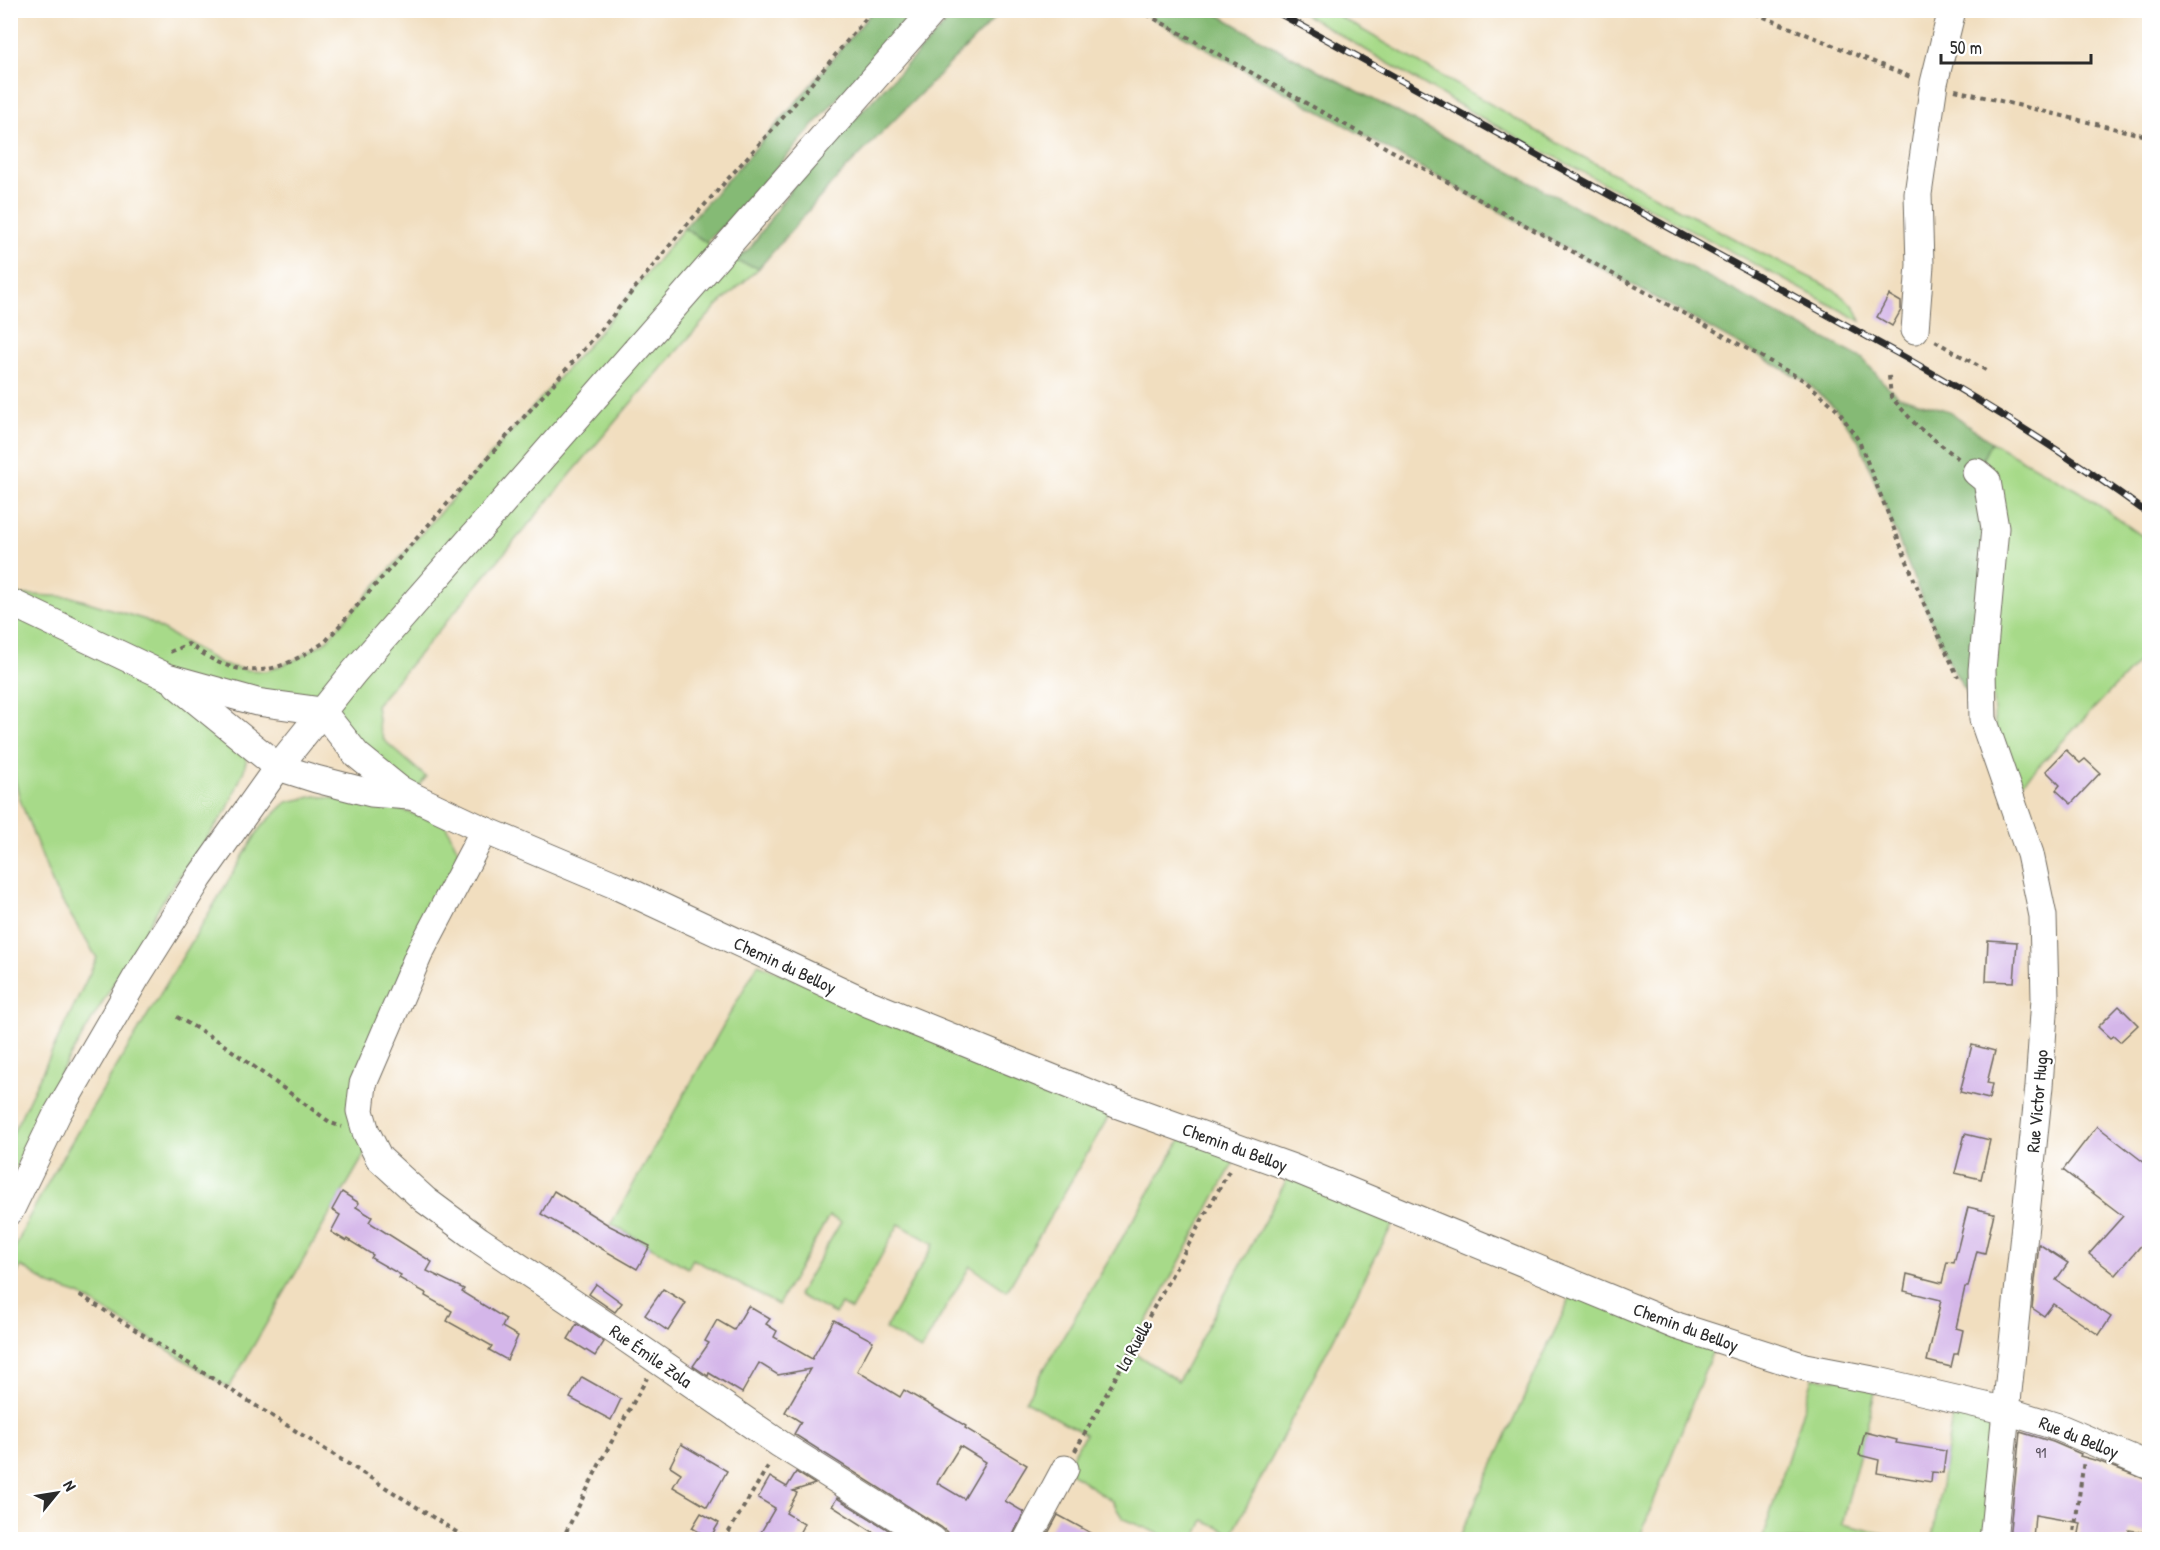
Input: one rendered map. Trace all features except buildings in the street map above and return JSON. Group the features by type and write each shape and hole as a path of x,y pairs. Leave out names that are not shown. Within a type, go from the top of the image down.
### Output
{"street":[{"path":"10,1211 57,1114 136,978 200,878 279,766 322,711 934,10"},
{"path":"1915,330 1920,265 1918,194 1934,83 1952,10"},
{"name":"Rue Victor Hugo","path":"1976,472 1987,481 1995,528 1972,677 1983,719 2030,854 2043,916 2045,999 2039,1086 1993,1539"},
{"path":"10,602 167,677 256,702 322,711 357,755 399,789 412,796"},
{"path":"167,677 279,766 316,779 371,793 412,796"},
{"name":"Chemin du Belloy","path":"412,796 482,829 615,885 870,1004 1116,1104 1293,1168 1667,1322 1717,1340 1816,1368 2007,1411"},
{"path":"366,1132 360,1111 363,1084 419,954 479,840 482,829"},
{"name":"Rue Émile Zola","path":"366,1132 379,1158 425,1200 478,1240 762,1432 933,1539"},
{"name":"Rue du Belloy","path":"2007,1411 2088,1439 2150,1466"},
{"path":"1027,1539 1065,1469"}],"path":[{"path":"141,664 188,644 223,665 267,671 297,659 325,642 600,331 684,228 786,114 873,10"},
{"path":"1139,10 1805,381 1836,409 1859,441 1952,668 1972,677"},
{"path":"1747,10 1914,78 1963,93 2150,137"},
{"path":"1915,330 1989,372"},
{"path":"1889,376 1891,397 1918,427 1976,472"},
{"path":"177,1017 220,1042 331,1123 351,1131 366,1132"},
{"name":"La Ruelle","path":"1065,1469 1240,1149"},
{"path":"80,1295 469,1539"},
{"path":"562,1539 633,1402"},
{"path":"2073,1539 2088,1439"},
{"path":"724,1539 759,1480"}],"green space":[{"path":"1302,10 1330,11 1561,145 1753,249 1833,289 1855,307 1861,321 1478,116 1301,12"},
{"path":"873,11 914,11 735,215 706,242 684,228 786,114"},
{"path":"958,11 1002,11 834,181 759,268 735,261 751,247 799,177"},
{"path":"1139,11 1212,11 1267,43 1863,359 1898,396 1949,411 1991,442 1976,472 1987,481 1983,719 1952,668 1859,441 1836,409 1805,381"},
{"path":"684,228 735,261 759,268 717,306 636,397 376,705 379,727 384,740 426,777 412,796 322,711 169,678 250,743 244,770 227,810 167,894 59,1075 11,1178 11,1137 97,958 55,890 20,800 10,759 11,594 72,597 146,620 223,665 267,671 297,659 325,642 362,601 600,331"},
{"path":"1991,442 2080,492 2149,541 2149,651 2010,796 1998,766 1976,472"},
{"path":"316,796 392,807 445,824 458,850 461,875 363,1084 366,1152 229,1388 80,1295 50,1285 21,1266 11,1286 11,1258 28,1219 60,1161 260,828 287,802"},
{"path":"758,964 1116,1104 1007,1291 970,1266 921,1350 885,1329 934,1244 899,1224 851,1310 841,1304 835,1314 798,1295 841,1222 829,1216 778,1305 693,1259 688,1268 611,1224"},
{"path":"1187,1129 1241,1149 1131,1351 1178,1381 1293,1168 1399,1212 1232,1534 1204,1520 1195,1539 1172,1539 1123,1519 1112,1501 1065,1469 1085,1434 1025,1401"},
{"path":"1576,1285 1717,1340 1639,1539 1458,1540"},
{"path":"1813,1378 1878,1381 1842,1524 1906,1539 1762,1540"},
{"path":"1955,1399 2007,1411 1993,1539 1932,1540"}],"railway":[{"path":"1273,10 1906,358 2030,433 2150,515"}]}
